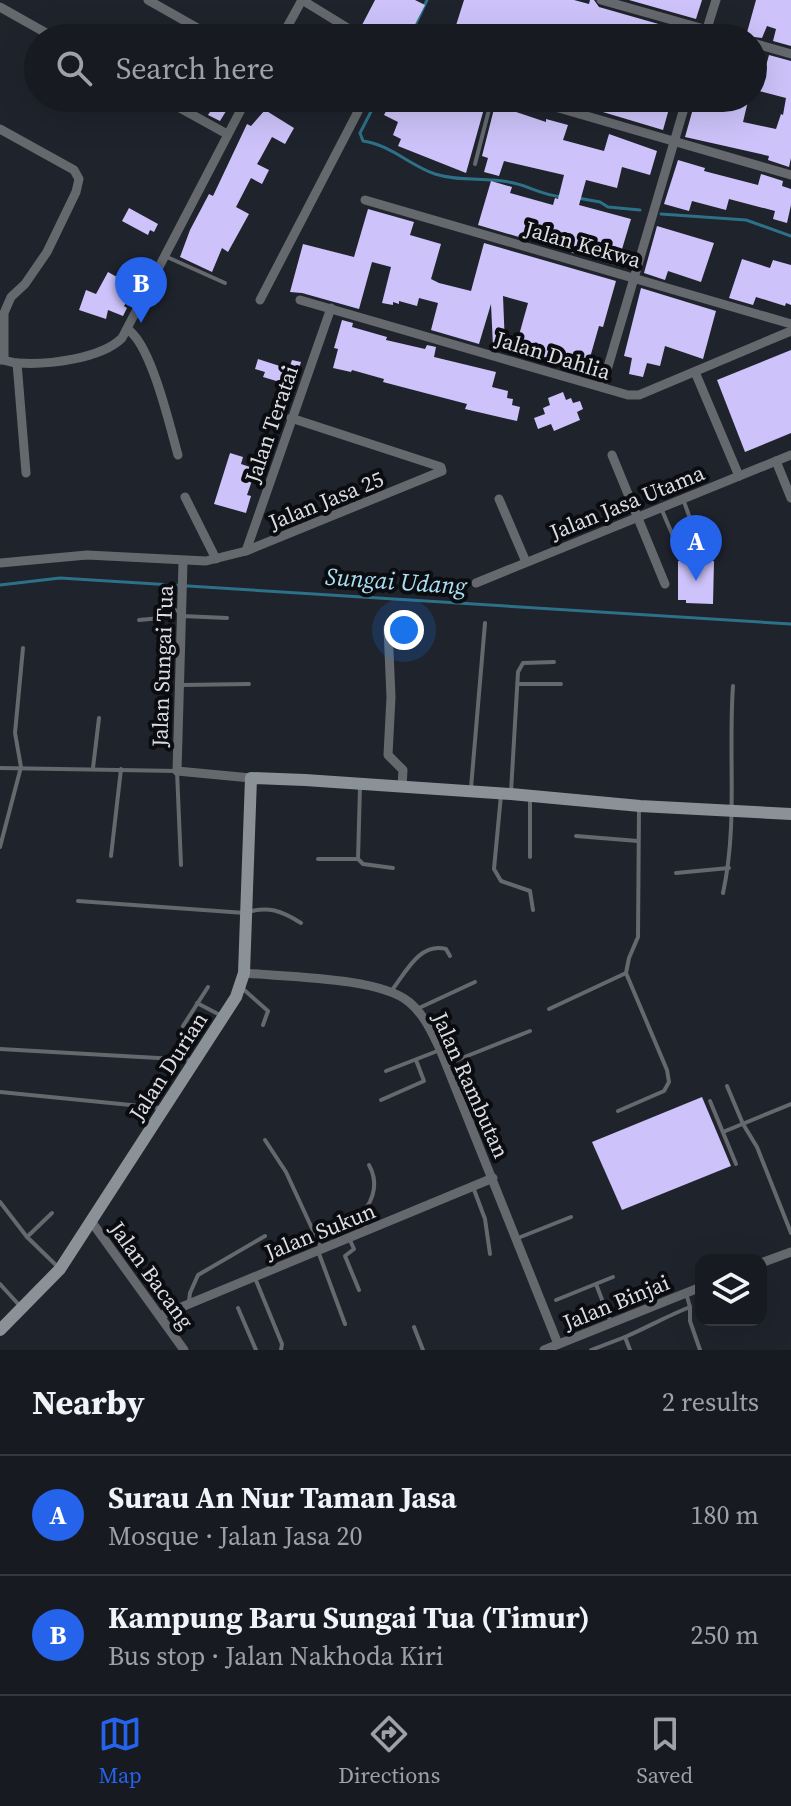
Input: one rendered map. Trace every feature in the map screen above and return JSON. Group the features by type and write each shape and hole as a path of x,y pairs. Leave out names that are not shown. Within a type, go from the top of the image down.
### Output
{"street":[{"path":"148,0 190,24"},
{"path":"289,24 302,0 341,24"},
{"path":"601,0 675,24"},
{"path":"709,24 716,0"},
{"path":"0,7 30,24"},
{"path":"767,47 791,54"},
{"path":"187,112 227,134"},
{"path":"0,129 74,170 79,179 76,192 47,252 25,284 11,297 4,313 2,359 17,363 94,355 115,344 127,329 239,112"},
{"path":"260,300 358,112"},
{"path":"572,112 791,175"},
{"path":"602,387 683,112"},
{"name":"Jalan Kekwa","path":"365,200 791,324"},
{"name":"Jalan Dahlia","path":"300,300 628,395 639,395 791,331"},
{"name":"Jalan Teratai","path":"246,551 331,308"},
{"path":"127,329 138,337 150,363 178,455"},
{"path":"17,363 26,473"},
{"path":"695,372 739,476"},
{"name":"Jalan Jasa 25","path":"0,563 87,555 183,562 216,559 246,551 442,471 441,467 291,418"},
{"path":"612,455 665,584"},
{"name":"Jalan Jasa Utama","path":"476,583 791,455"},
{"path":"776,461 791,498"},
{"path":"185,497 216,559"},
{"path":"499,499 526,562"},
{"name":"Jalan Sungai Tua","path":"177,771 183,562"},
{"path":"388,628 391,697 388,755 403,770 402,787"},
{"path":"177,771 506,793 640,806 791,814"},
{"name":"Jalan Durian","path":"0,1330 60,1269 224,1017 242,979 251,778"},
{"name":"Jalan Rambutan","path":"242,979 367,985 391,991 417,1009 447,1065 558,1344"},
{"name":"Jalan Sukun","path":"160,1316 493,1178"},
{"name":"Jalan Bacang","path":"91,1221 184,1350"},
{"path":"767,1261 791,1252"},
{"name":"Jalan Binjai","path":"544,1350 695,1289"}],"lane":[{"path":"475,164 488,112"},
{"path":"165,256 225,283"},
{"path":"683,499 698,550"},
{"path":"661,508 671,534 676,536 695,532"},
{"path":"139,620 161,618 171,610 227,618"},
{"path":"471,791 485,623"},
{"path":"0,847 21,767 15,733 23,648"},
{"path":"533,910 530,891 501,881 494,869 506,793 518,672 523,663 554,662"},
{"path":"180,685 249,684"},
{"path":"518,684 561,684"},
{"path":"723,893 729,868 734,772 730,729 733,686"},
{"path":"93,768 99,718"},
{"path":"0,768 177,771 181,865"},
{"path":"111,856 121,769"},
{"path":"358,859 360,785"},
{"path":"529,796 530,857"},
{"path":"618,1111 664,1091 669,1082 667,1070 626,973 638,937 640,806"},
{"path":"576,836 638,841"},
{"path":"318,859 358,859 363,864 393,868"},
{"path":"676,873 729,868"},
{"path":"78,901 245,913 261,907 281,911 301,923"},
{"path":"391,991 419,954 427,949 446,949 450,956"},
{"path":"549,1009 626,973"},
{"path":"242,979 268,1011 263,1025"},
{"path":"417,1009 475,982"},
{"path":"183,1026 208,987"},
{"path":"197,1003 224,1017"},
{"path":"447,1065 530,1031"},
{"path":"0,1049 196,1060"},
{"path":"386,1071 440,1049"},
{"path":"381,1100 424,1081 416,1060"},
{"path":"727,1086 743,1124 757,1147 791,1233"},
{"path":"0,1092 165,1108"},
{"path":"710,1101 736,1164"},
{"path":"723,1132 791,1104"},
{"path":"265,1140 286,1172 320,1250 345,1324"},
{"path":"367,1231 362,1214 373,1198 375,1184 369,1165"},
{"path":"473,1187 485,1219 490,1254"},
{"path":"0,1202 27,1237 60,1269"},
{"path":"27,1237 52,1213"},
{"path":"517,1239 571,1217"},
{"path":"189,1304 198,1275 265,1236"},
{"path":"349,1238 354,1249 345,1256 359,1290"},
{"path":"255,1277 282,1344 281,1350"},
{"path":"556,1300 613,1277"},
{"path":"0,1284 22,1308"},
{"path":"596,1284 612,1324"},
{"path":"686,1293 690,1321 700,1350"},
{"path":"591,1350 690,1307"},
{"path":"238,1308 256,1350"},
{"path":"414,1327 423,1350"},
{"path":"625,1337 630,1350"}],"building":[{"path":"375,0 415,0 425,5 415,24 363,24"},
{"path":"464,0 574,0 589,4 590,0 594,0 599,7 658,24 456,24"},
{"path":"629,0 702,0 696,19"},
{"path":"756,0 791,0 791,46 773,41 776,29 767,24 749,24"},
{"path":"769,55 791,61 789,167 768,160 769,156 685,137 692,112 745,112 743,122 776,129 786,98 767,93"},
{"path":"210,112 225,112 220,121 208,115"},
{"path":"263,112 268,112 294,128 285,144 272,137 257,164 269,170 262,184 251,178 236,207 249,214 228,252 222,248 212,272 180,257 209,194 213,196 247,124 251,126"},
{"path":"386,112 483,112 466,173 398,146 401,139 393,135 398,122 384,115"},
{"path":"493,112 516,112 546,122 546,119 568,125 563,140 604,151 609,134 657,151 650,175 622,167 617,188 586,180 579,205 631,219 617,266 478,225 491,181 512,187 510,193 553,205 555,198 558,199 564,175 504,161 499,176 484,172 488,158 482,156"},
{"path":"603,112 668,112 663,130"},
{"path":"678,160 705,168 704,171 758,185 761,174 783,181 782,186 791,189 787,223 773,219 775,211 729,199 726,210 692,201 689,211 664,204"},
{"path":"129,208 158,224 154,232 150,230 148,235 122,221"},
{"path":"368,209 414,222 410,235 441,244 431,279 439,283 471,291 484,243 616,281 585,375 514,353 528,303 503,296 505,346 493,347 491,304 479,344 431,330 438,303 419,298 417,306 399,301 399,304 393,302 393,305 382,303 391,267 372,262 359,309 290,292 303,244 354,257"},
{"path":"657,226 714,243 701,282 668,271 665,280 644,273"},
{"path":"742,259 770,268 773,260 791,265 791,305 756,297 753,305 729,298"},
{"path":"108,272 131,285 128,290 132,293 124,306 127,308 123,316 108,310 106,319 79,310 86,290 96,294"},
{"path":"641,288 716,311 703,359 665,346 660,366 647,363 643,377 629,374 632,358 624,356"},
{"path":"342,320 353,323 352,327 387,337 386,340 425,349 427,345 436,347 434,357 496,372 492,387 508,391 507,398 513,399 512,405 520,407 517,421 465,409 467,404 383,382 384,379 333,368 338,349 334,348"},
{"path":"791,350 791,433 745,452 717,380"},
{"path":"258,359 289,369 292,360 301,362 293,386 263,377 265,372 255,369"},
{"path":"563,392 566,400 571,398 573,403 580,401 583,409 577,412 580,420 554,431 551,424 538,429 534,418 545,414 543,408 550,405 548,398"},
{"path":"230,453 243,457 241,464 256,469 247,495 251,496 246,513 214,504"},
{"path":"678,561 714,561 713,604 678,600"},
{"path":"702,1097 731,1166 622,1210 592,1142"}],"waterway":[{"name":"Sungai Udang","path":"416,24 427,0"},
{"name":"Sungai Udang","path":"371,112 360,133 363,141 382,147 435,174 509,182 563,197"},
{"name":"Sungai Udang","path":"578,198 600,202 608,207 640,210"},
{"name":"Sungai Udang","path":"661,214 746,220 791,236"},
{"name":"Sungai Udang","path":"0,585 60,578 791,624"}],"place":[{"name":"Kampung Baru Sungai Tua (Timur)","path":"141,323"},
{"name":"Surau An Nur Taman Jasa","path":"696,581"}]}
